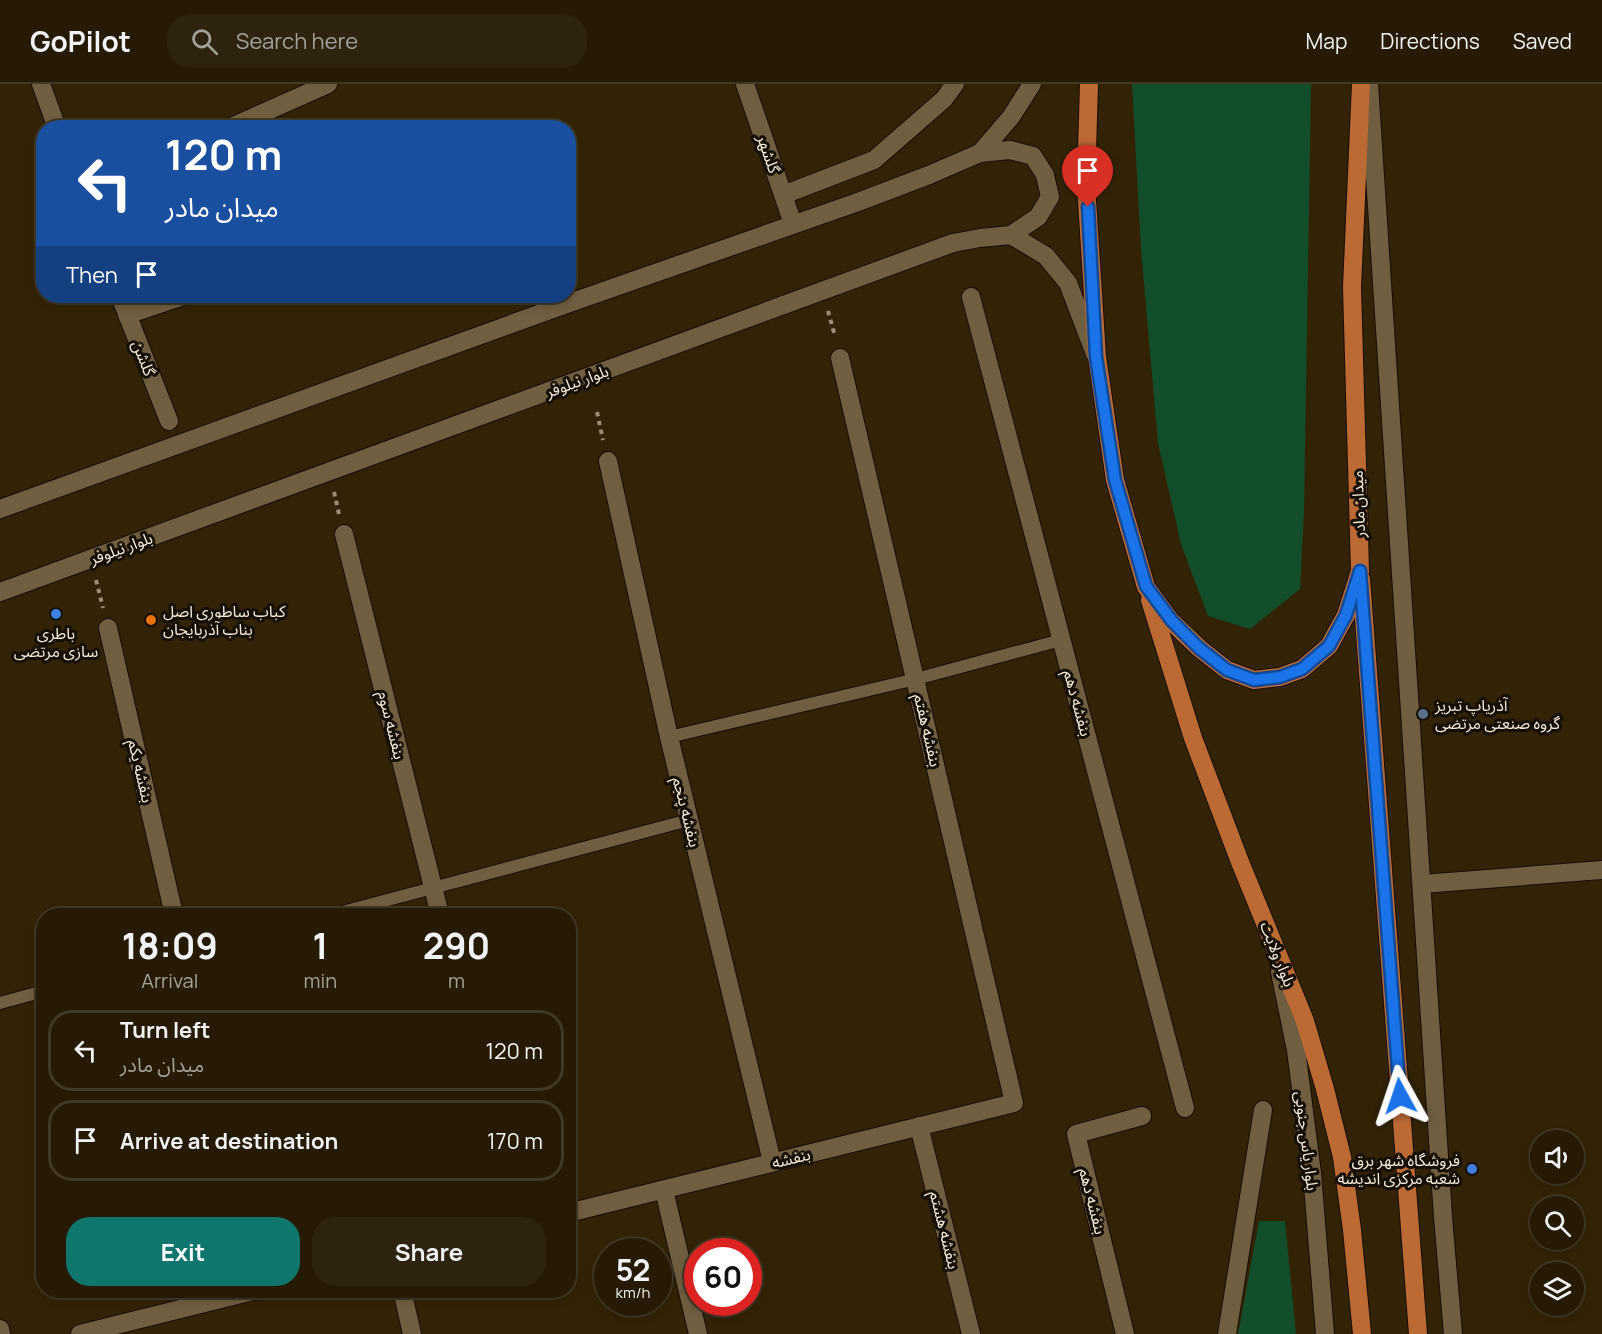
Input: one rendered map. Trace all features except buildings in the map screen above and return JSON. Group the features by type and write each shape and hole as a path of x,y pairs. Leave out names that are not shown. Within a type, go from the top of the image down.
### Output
{"main road":[{"name":"میدان مادر","path":"1089,84 1086,185 1096,357 1115,480 1146,586 1172,621 1199,648 1227,670 1254,680 1280,677 1302,669 1329,646 1346,615 1360,571 1352,287 1361,84"},
{"path":"1360,571 1418,1334"},
{"name":"بلوار ولایت","path":"1146,586 1192,738 1305,1021 1325,1089 1342,1157 1362,1334"}],"street":[{"path":"41,84 54,120"},
{"path":"247,120 328,84"},
{"name":"گلشهر","path":"745,84 793,224"},
{"path":"783,195 874,160 944,99 955,84"},
{"path":"980,153 1011,117 1032,84"},
{"path":"1369,84 1443,1216 1453,1334"},
{"path":"576,302 858,202 980,153 1010,150 1033,156 1045,175 1050,196 1038,217 1011,235 1046,256 1068,283 1096,357"},
{"name":"بلوار نیلوفر","path":"0,592 953,243 1011,235"},
{"name":"بنفشه دهم","path":"971,297 1185,1108"},
{"name":"گلشن","path":"123,303 169,421"},
{"path":"127,315 162,303"},
{"path":"0,508 572,303"},
{"name":"بنفشه هفتم","path":"840,358 1014,1103"},
{"name":"بنفشه پنجم","path":"608,461 669,737 772,1162"},
{"name":"بنفشه سوم","path":"344,534 438,908"},
{"name":"بنفشه یکم","path":"108,628 172,908"},
{"path":"1422,884 1602,870"},
{"name":"بلوار یاس جنوبی","path":"1276,950 1296,1050 1312,1173 1325,1334"},
{"name":"بنفشه","path":"576,1211 1014,1103"},
{"path":"1227,1334 1263,1110"},
{"name":"بنفشه دهم","path":"1125,1334 1076,1134 1142,1116"},
{"name":"بنفشه هشتم","path":"920,1126 971,1334"},
{"path":"664,1190 698,1334"},
{"path":"80,1334 140,1327 232,1298"},
{"path":"404,1298 412,1334"},
{"path":"0,1329 1,1334"}],"lane":[{"path":"669,737 916,679 1061,640"},
{"path":"357,908 689,820"},
{"path":"0,1002 36,993"}],"path":[{"path":"823,290 840,358"},
{"path":"597,411 608,461"},
{"path":"328,471 344,534"},
{"path":"90,559 108,628"}],"green space":[{"path":"1132,84 1311,84 1304,511 1300,589 1250,629 1208,616 1181,544 1158,443 1141,249"},
{"path":"1259,1221 1285,1221 1296,1334 1238,1334"}],"place":[{"name":"باطری سازی مرتضی","path":"56,614"},
{"name":"کباب ساطوری اصل بناب آذربایجان","path":"151,620"},
{"name":"آذریاپ تبریز گروه صنعتی مرتضی","path":"1423,714"},
{"name":"فروشگاه شهر برق شعبه مرکزی اندیشه","path":"1472,1169"}],"route":[{"path":"1088,207 1096,357 1115,480 1146,586 1172,621 1199,648 1227,670 1254,680 1280,677 1302,669 1329,646 1346,615 1360,571 1400,1096"}]}
